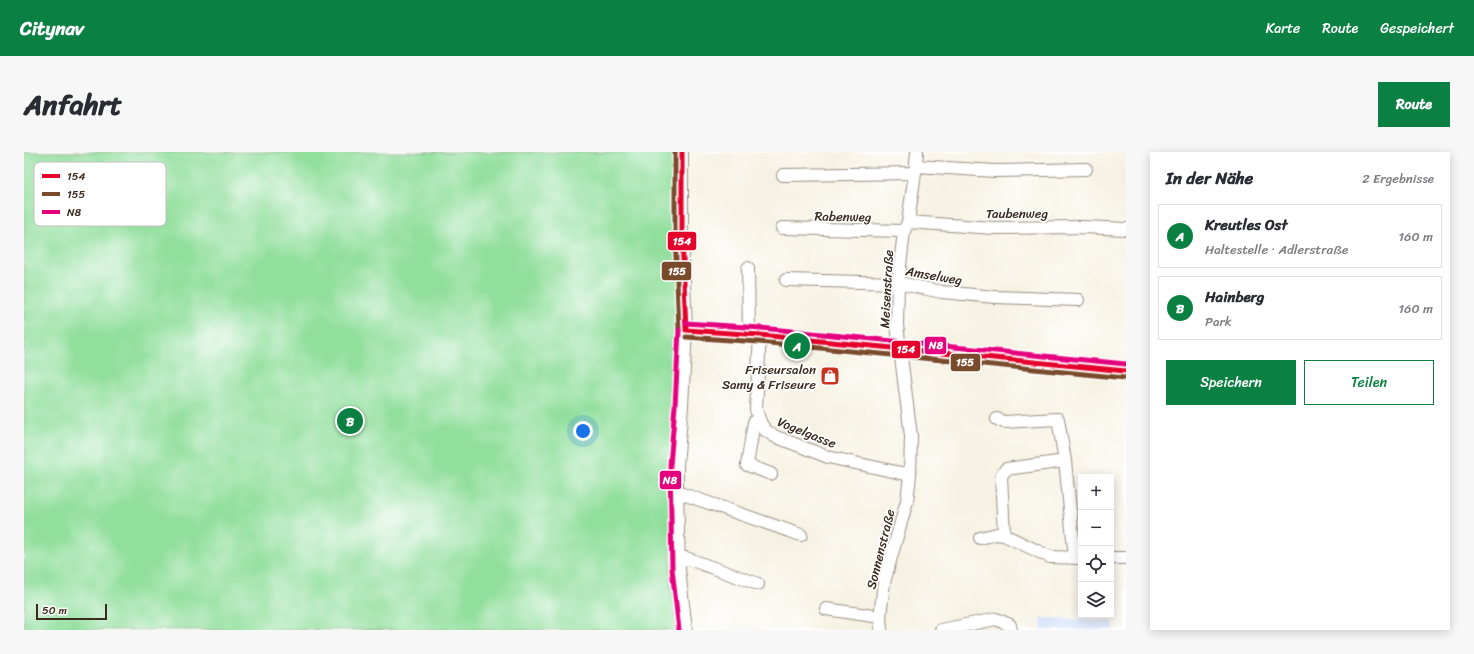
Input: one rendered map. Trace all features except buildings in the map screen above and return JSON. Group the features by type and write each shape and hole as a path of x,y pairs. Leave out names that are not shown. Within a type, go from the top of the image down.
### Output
{"street":[{"path":"682,152 682,235 686,330 677,465 677,492 679,557 686,630"},
{"name":"Meisenstraße","path":"910,475 911,436 897,325 898,283 916,170 917,152"},
{"path":"783,175 916,170 995,171 1086,169"},
{"name":"Rabenweg","path":"782,228 906,226"},
{"name":"Taubenweg","path":"906,226 993,228 1083,227 1126,229"},
{"path":"748,268 754,334 756,409 758,418 754,422 747,465 771,474"},
{"name":"Amselweg","path":"786,280 898,283 942,292 988,297 1078,300"},
{"path":"686,330 754,334 1126,371"},
{"name":"Vogelgasse","path":"758,418 765,430 774,436 828,457 910,475"},
{"path":"980,538 997,534 1004,535 1050,557 1078,558 1058,419 1004,422 997,420"},
{"path":"1004,535 1001,476 1006,469 1065,461"},
{"name":"Sonnenstraße","path":"881,630 880,617 884,582 908,501 910,475"},
{"path":"677,492 801,535"},
{"path":"679,557 686,558 758,584"},
{"path":"1114,558 1126,558"},
{"path":"826,609 880,617"},
{"path":"941,630 996,619 1010,625 1011,630"}],"shaded area":[{"path":"1041,618 1114,622 1114,630 1042,630"}],"green space":[{"path":"24,152 675,152 676,208 683,310 671,492 671,580 676,630 24,630"}],"transit line":[{"name":"155","path":"675,152 675,235 679,330"},
{"name":"154","path":"682,152 682,235 686,330"},
{"name":"N8","path":"686,323 761,328 1126,364"},
{"name":"N8","path":"679,330 670,465 672,569 679,630"},
{"name":"154","path":"686,330 760,335 1126,371"},
{"name":"155","path":"686,337 759,342 1125,378"}],"place":[{"name":"Kreutles Ost","path":"797,346"},
{"name":"Friseursalon Samy & Friseure","path":"830,376"},
{"name":"Hainberg","path":"350,421"}]}
